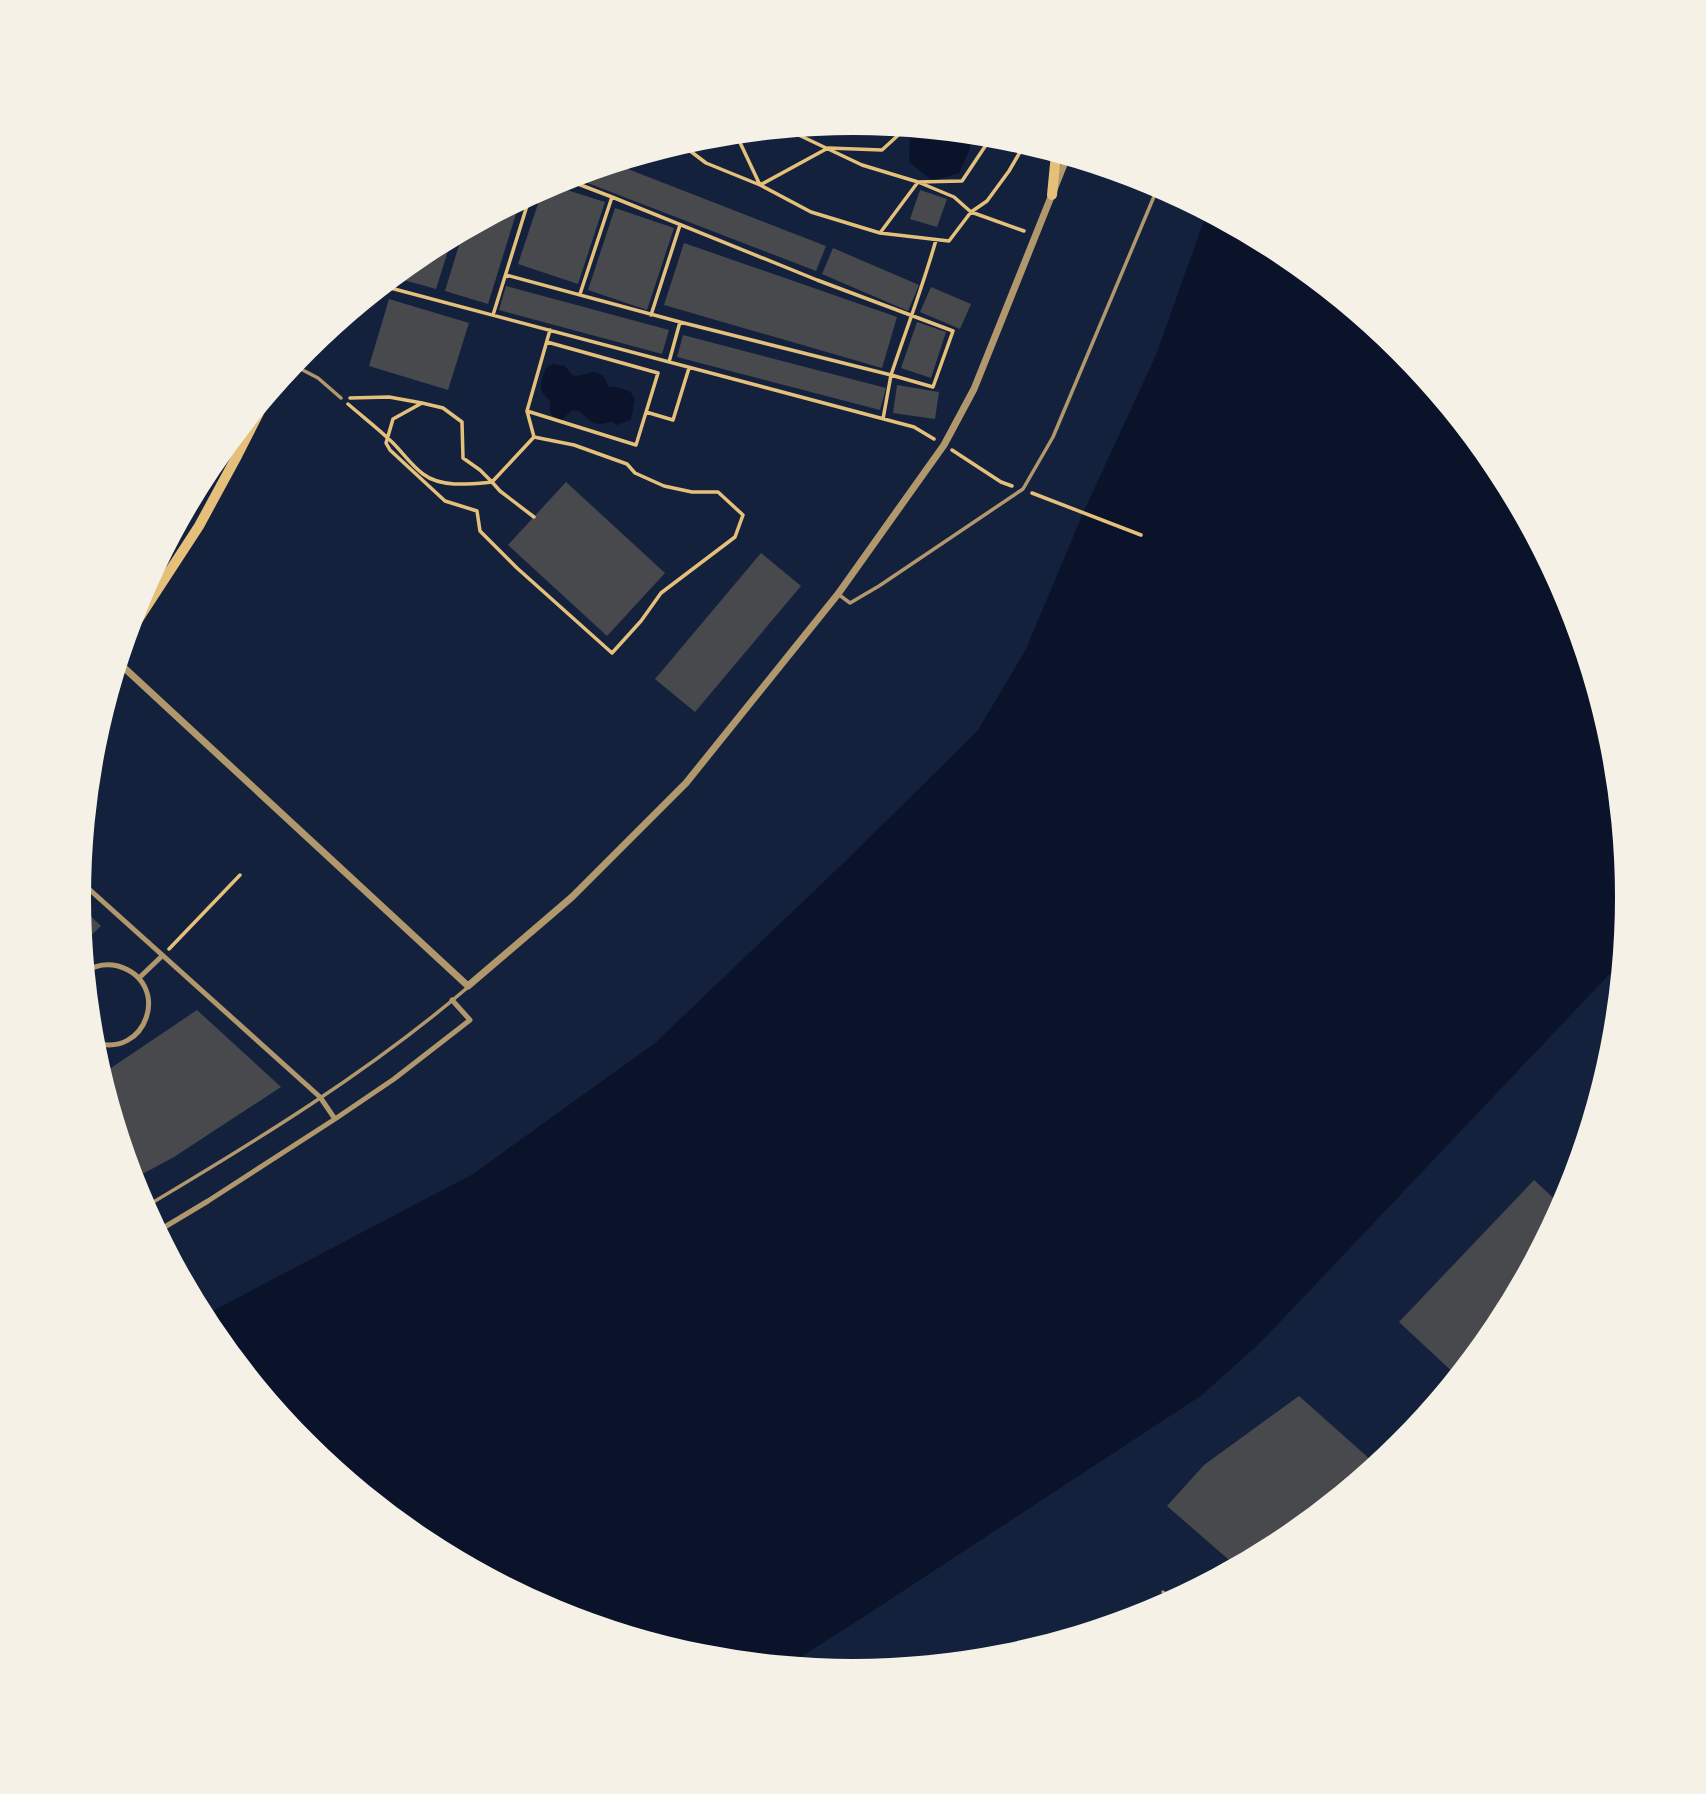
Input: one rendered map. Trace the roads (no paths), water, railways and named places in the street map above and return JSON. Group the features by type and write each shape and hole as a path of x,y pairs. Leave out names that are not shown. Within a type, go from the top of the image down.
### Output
{"main road":[{"path":"1052,195 1055,162"},
{"path":"151,601 199,526 250,431"}],"street":[{"path":"126,669 468,986 572,897 686,783 838,594 944,445 974,389 1064,165"},
{"path":"91,891 320,1097 335,1119"},
{"path":"139,978 162,956"},
{"path":"95,967 112,965 125,968 139,978 147,993 149,1005 142,1028 134,1037 123,1043 106,1044"},
{"path":"166,1226 394,1079 470,1020 453,1000"}],"lane":[{"path":"838,594 850,603 1023,489 1053,437 1154,197"},
{"path":"303,370 318,378 341,398"},
{"path":"155,1201 375,1060 468,986"}],"water":[{"path":"910,139 971,145 959,173 933,181 909,162"},
{"path":"1204,221 1276,263 1317,292 1392,358 1458,433 1513,516 1557,605 1575,652 1600,748 1613,847 1615,897 1610,973 1262,1341 1202,1395 801,1657 704,1644 608,1619 561,1601 472,1557 389,1502 314,1436 248,1361 213,1311 473,1174 655,1043 978,730 1026,649 1083,513 1156,355"},
{"path":"553,364 565,366 572,375 594,372 603,375 609,387 630,391 635,400 631,420 617,425 612,422 597,424 580,411 572,410 562,420 554,418 550,411 550,401 541,389 546,368"}]}
